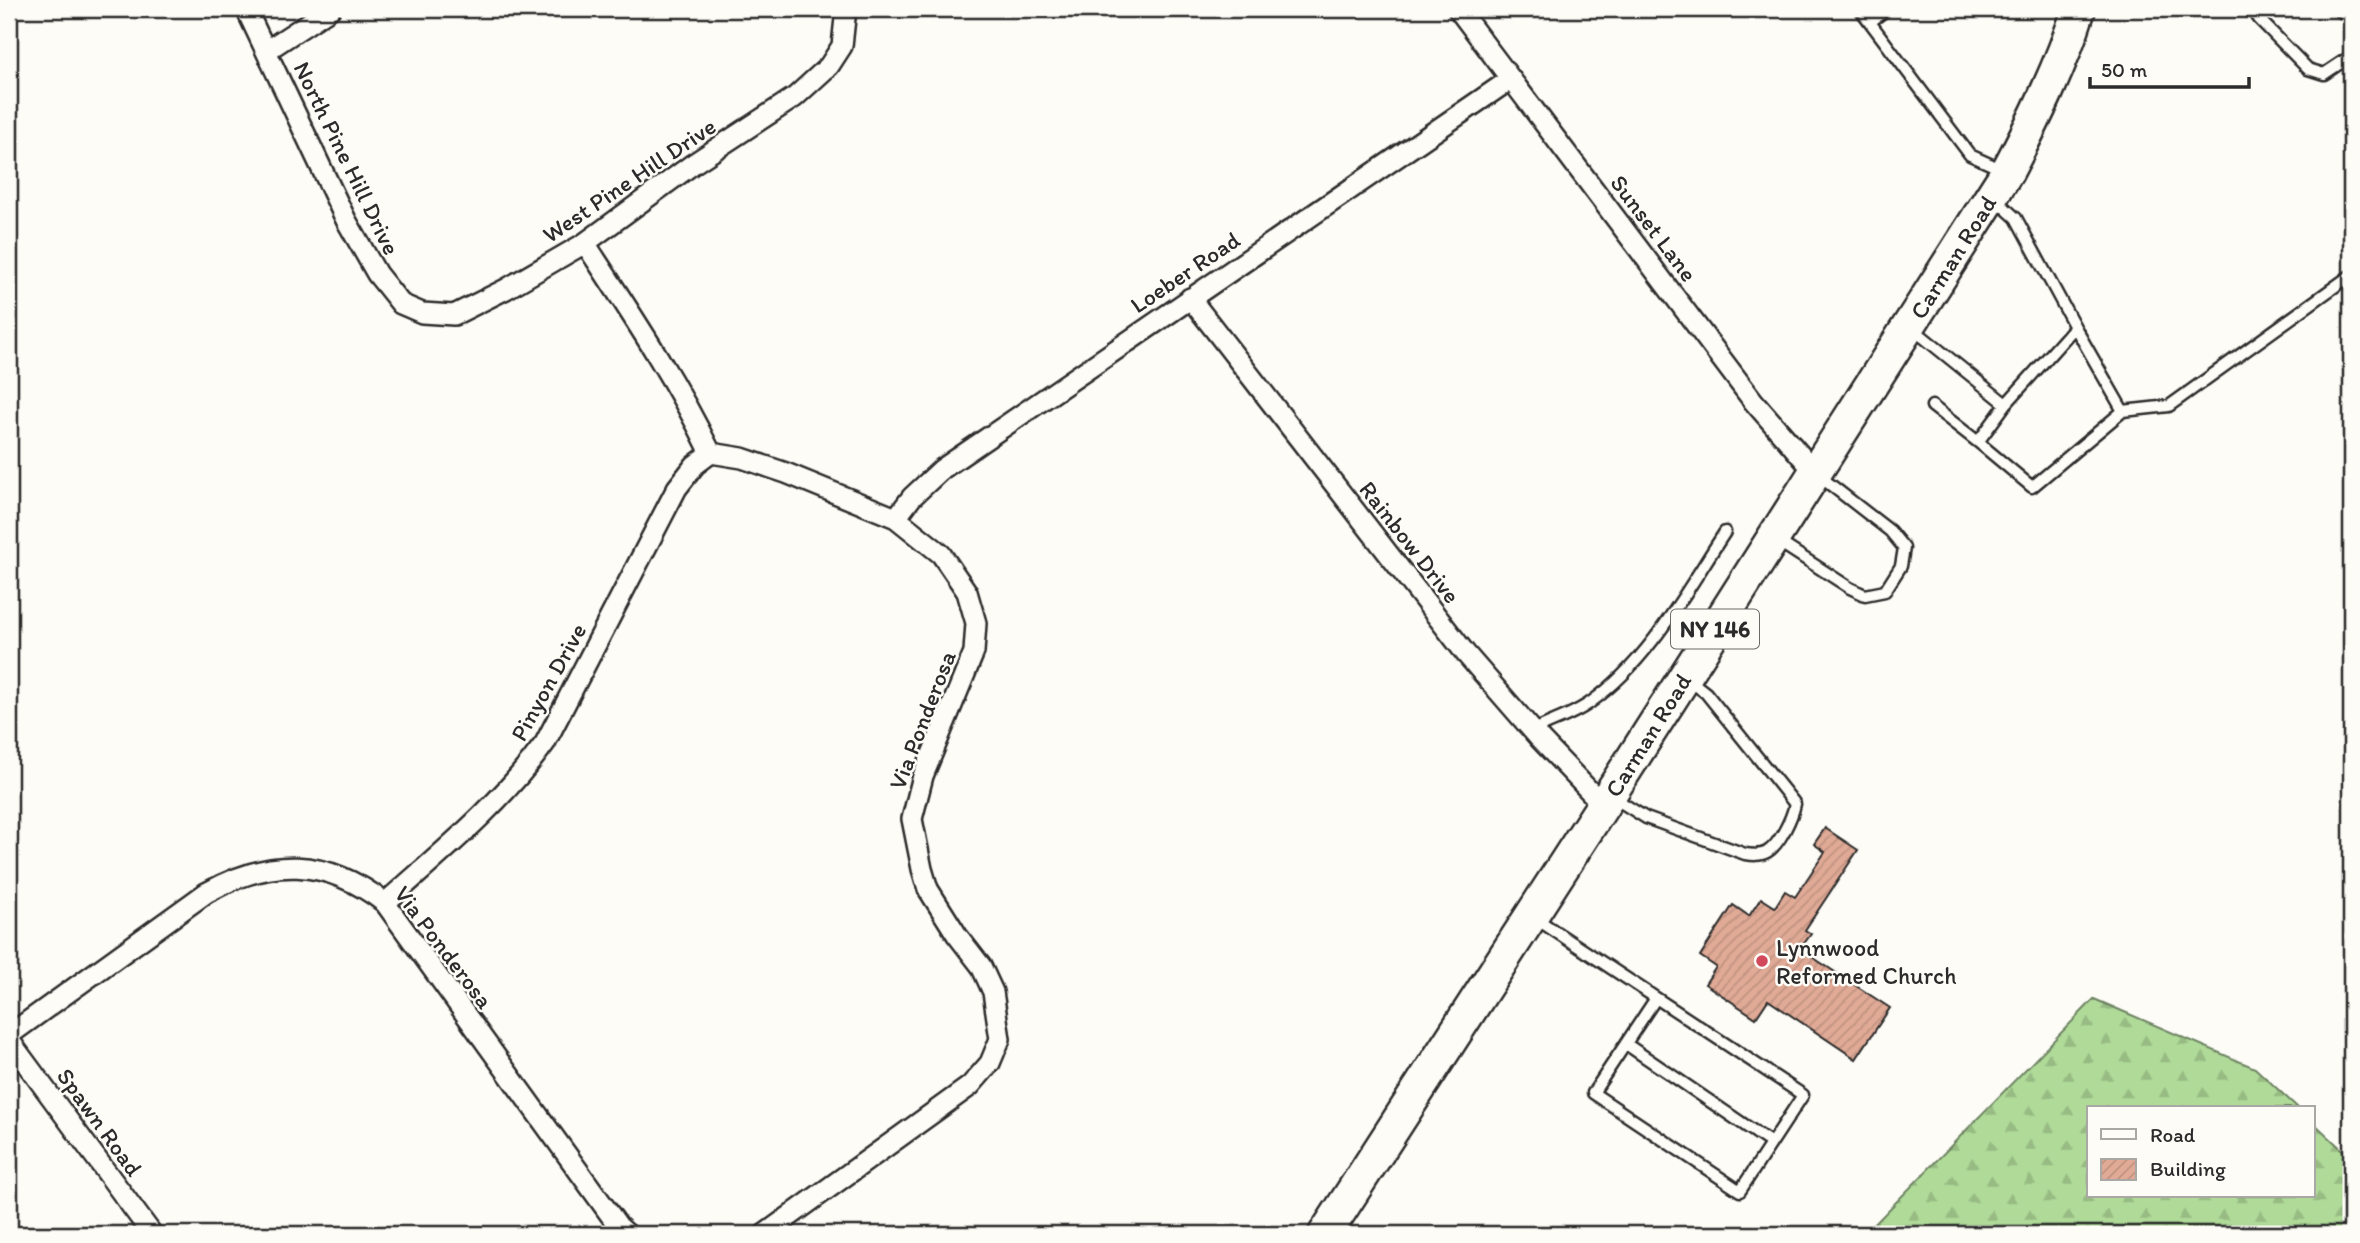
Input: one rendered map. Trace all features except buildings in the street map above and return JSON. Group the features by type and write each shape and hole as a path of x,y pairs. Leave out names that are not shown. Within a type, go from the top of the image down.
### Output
{"main road":[{"name":"Carman Road","path":"1325,1234 1999,184 2040,110 2079,9"}],"street":[{"name":"North Pine Hill Drive","path":"246,9 346,220 377,274 401,304 422,313"},
{"path":"267,51 330,9"},
{"name":"West Pine Hill Drive","path":"422,313 454,315 506,289 585,243 693,164 794,97 829,66 842,47 846,9"},
{"name":"Sunset Lane","path":"1458,9 1754,402 1815,472"},
{"name":"Loeber Road","path":"896,518 912,497 942,469 1511,79"},
{"path":"585,243 685,399 711,453"},
{"name":"Rainbow Drive","path":"1191,298 1466,654 1533,731 1606,800"},
{"name":"Via Ponderosa","path":"711,453 742,458 786,473 896,518 942,554 967,592 976,623 974,652 923,776 912,819 928,889 957,935 981,966 993,992 1000,1039 990,1063 970,1086 765,1234"},
{"name":"Pinyon Drive","path":"385,903 483,816 523,774 545,743 677,488 695,466 711,453"},
{"name":"Via Ponderosa","path":"9,1038 206,893 232,878 257,871 290,867 328,871 363,886 385,903 619,1227 627,1234"},
{"name":"Spawn Road","path":"9,1038 152,1234"}],"lane":[{"path":"1860,9 1970,155 1999,184 2123,411"},
{"path":"1870,22 1886,9"},
{"path":"2252,9 2308,69 2324,74 2351,56"},
{"path":"2337,9 2351,18"},
{"path":"1933,406 2032,487 2123,411 2169,406 2351,275"},
{"path":"1909,326 2006,404"},
{"path":"1978,442 2006,404 2075,327"},
{"path":"1773,538 1865,595 1885,591 1901,566 1904,548 1889,531 1815,472"},
{"path":"1533,731 1589,704 1622,675 1667,620 1725,532"},
{"path":"1606,800 1646,818 1745,854 1759,855 1769,851 1792,819 1795,804 1706,693 1685,677"},
{"path":"1531,916 1656,998 1803,1096 1740,1191 1593,1093 1656,998"},
{"path":"1626,1044 1771,1143"}],"green space":[{"path":"2094,999 2255,1068 2296,1106 2087,1106 2087,1198 2314,1198 2314,1123 2351,1158 2351,1234 1865,1234"}],"place":[{"name":"Lynnwood Reformed Church","path":"1762,961"}]}
